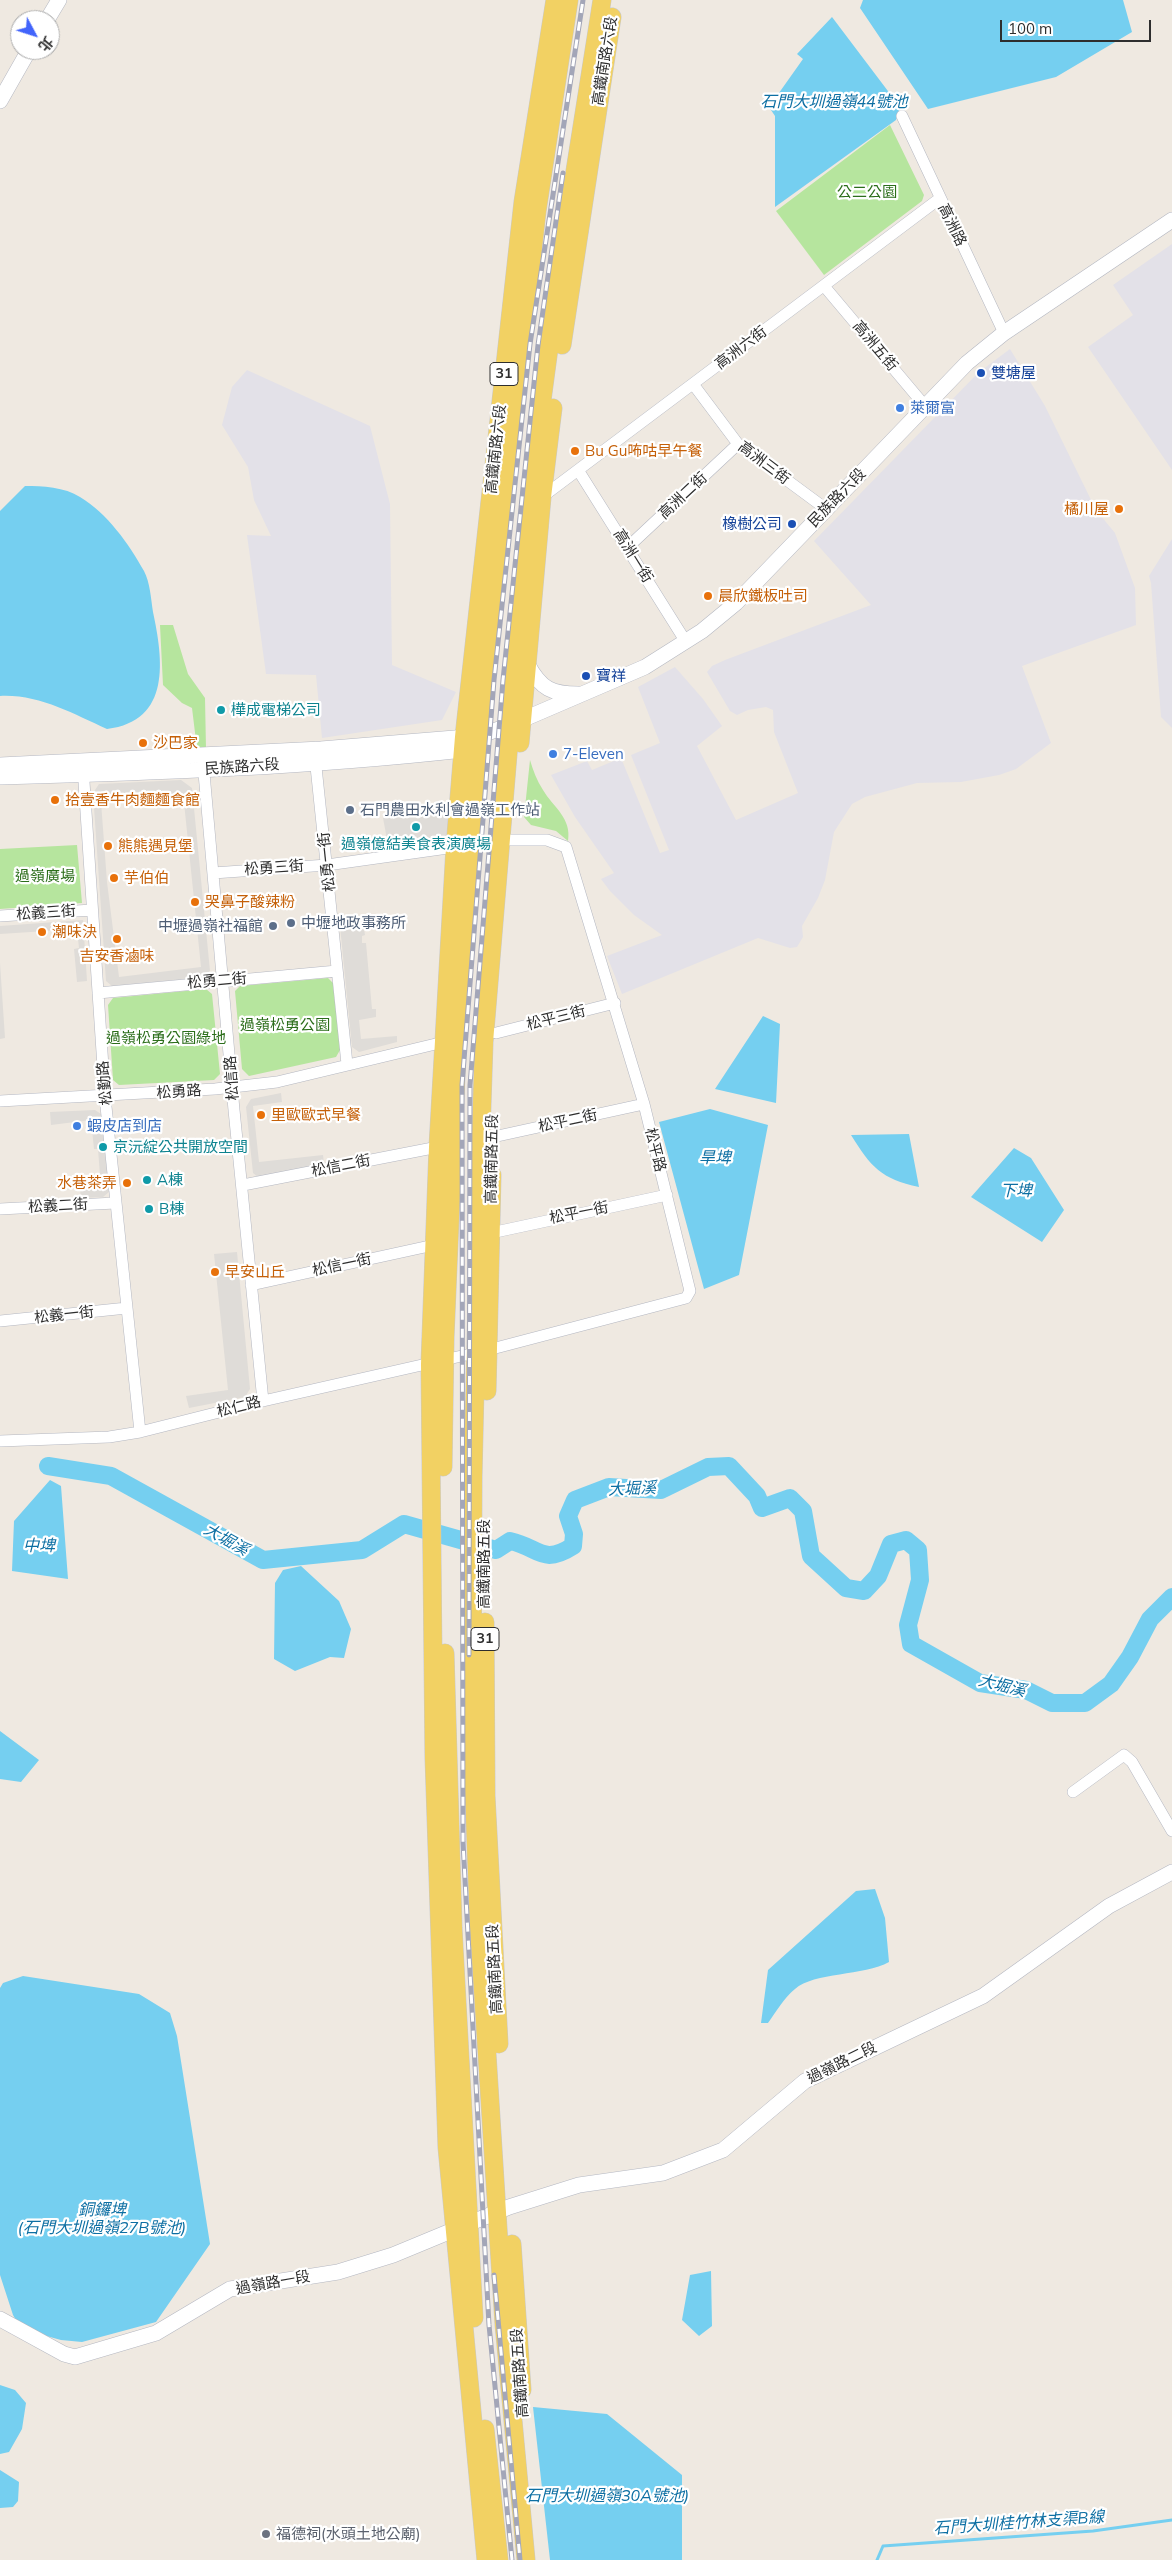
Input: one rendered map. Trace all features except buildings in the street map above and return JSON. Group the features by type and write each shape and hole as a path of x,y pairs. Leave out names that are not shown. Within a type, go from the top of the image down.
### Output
{"main road":[{"name":"高鐵南路六段","path":"469,741 529,161 555,0"},
{"name":"高鐵南路六段","path":"469,741 536,211 569,0"},
{"name":"高鐵南路六段","path":"516,722 530,490 578,147 602,0"},
{"name":"高鐵南路六段","path":"516,722 528,666 542,497 582,210 614,0"},
{"path":"0,101 23,60"},
{"path":"578,147 582,210"},
{"path":"529,161 536,211"},
{"name":"民族路六段","path":"0,777 83,768 314,756 469,741 645,667 686,642 736,603 967,364 1004,333 1172,220"},
{"path":"528,666 536,679 551,691 582,694"},
{"name":"高鐵南路五段","path":"516,722 511,840 496,1033 491,1233 482,1351 472,1735 479,1927 486,2029 538,2560"},
{"name":"高鐵南路五段","path":"516,722 484,1042 482,1351 486,1796 504,2209 504,2324 526,2560"},
{"name":"31","path":"469,741 455,847 434,1245 442,1491 448,1811 461,2228 486,2560"},
{"name":"31","path":"469,741 457,1050 437,1362 434,1756 445,2099 475,2331 499,2560"},
{"name":"民族路六段","path":"0,764 83,768"},
{"path":"472,1735 486,1796"},
{"path":"434,1756 448,1811"},
{"name":"過嶺路二段","path":"504,2209 579,2185 663,2173 723,2150 805,2081 983,1996 1109,1906 1172,1872"},
{"path":"486,2029 495,1970"},
{"name":"過嶺路一段","path":"0,2319 64,2354 75,2357 156,2333 230,2290 338,2272 393,2255 504,2209"}],"street":[{"name":"高洲路","path":"902,116 1004,333"},
{"name":"高洲六街","path":"542,497 940,199"},
{"name":"高洲五街","path":"824,286 926,406"},
{"name":"高洲三街","path":"693,384 738,444 826,509"},
{"name":"高洲二街","path":"628,547 738,444"},
{"name":"高洲一街","path":"578,470 686,642"},
{"name":"松勇一街","path":"314,756 328,864 347,1064"},
{"name":"松信路","path":"203,762 263,1401"},
{"name":"松勤路","path":"83,768 105,1097 140,1432"},
{"name":"松平路","path":"482,1351 686,1298 690,1291 644,1104 615,1003 566,847 547,840 511,840"},
{"name":"松勇三街","path":"213,873 328,864 455,847"},
{"name":"松義三街","path":"0,916 92,910"},
{"name":"松勇二街","path":"98,993 337,971"},
{"name":"松平三街","path":"496,1033 615,1003"},
{"name":"松勇路","path":"0,1101 105,1097 233,1088 277,1082 444,1042"},
{"name":"松平二街","path":"493,1137 644,1104"},
{"name":"松信二街","path":"243,1184 438,1147"},
{"name":"松平一街","path":"491,1233 667,1195"},
{"name":"松義二街","path":"0,1209 115,1203"},
{"name":"松信一街","path":"251,1285 434,1245"},
{"name":"松義一街","path":"0,1321 127,1308"},
{"name":"松仁路","path":"0,1442 109,1437 140,1432 263,1401 482,1351"},
{"path":"1073,1792 1124,1755 1132,1762 1172,1831"}],"shaded area":[{"path":"1172,244 1172,470 1088,347 1133,315 1113,285"},
{"path":"1010,349 1045,406 1096,510 1115,533 1135,588 1136,625 1022,666 1051,743 1016,769 999,775 961,782 917,783 865,797 852,804 834,832 825,880 818,898 802,926 803,937 797,947 790,948 758,938 622,994 607,956 662,935 634,915 601,879 614,873 575,817 551,775 587,761 592,770 621,758 660,853 669,850 631,755 660,743 638,687 675,667 703,699 722,726 697,746 736,820 798,793 774,732 773,710 766,707 748,710 737,715 730,711 707,672 712,666 725,660 871,605 814,541 978,373"},
{"path":"247,370 370,426 390,504 392,665 456,692 442,720 322,738 316,675 266,674 247,535 271,536 254,500 248,467 222,425 232,387"},
{"path":"1172,539 1172,728 1161,717 1149,576"},
{"path":"181,780 192,788 210,971 205,977 112,986 106,981 93,793 99,784","holes":["183,793 201,967 119,977 107,882 101,802"]},
{"name":"過嶺億結美食表演廣場","path":"413,805 450,806 447,835 441,841 389,850 383,818 411,815"},
{"path":"83,920 87,981 77,982 74,949 79,948 77,929 0,934 0,926"},
{"path":"363,923 365,935 362,936 362,943 366,943 372,1009 376,1009 376,1017 359,1020 361,1039 397,1036 397,1042 359,1052 352,1047 340,926"},
{"path":"0,963 5,1038 0,1039"},
{"path":"281,1093 282,1102 253,1106 259,1162 323,1155 324,1164 259,1178 253,1173 246,1107 251,1099"},
{"path":"95,1110 101,1114 109,1192 103,1197 81,1198 80,1190 101,1188 98,1149 94,1149 91,1120 51,1125 50,1112"},
{"path":"237,1252 250,1389 245,1397 189,1408 186,1396 228,1390 214,1254"}],"green space":[{"name":"公二公園","path":"890,125 924,195 922,201 824,275 776,211"},
{"path":"160,625 173,625 188,674 205,698 206,749 197,749 192,708 182,703 163,685"},
{"path":"530,760 541,787 564,819 567,826 568,841 556,831 531,825 524,817"},
{"name":"過嶺廣場","path":"77,845 82,903 0,909 0,849"},
{"name":"過嶺松勇公園","path":"328,978 333,983 340,1050 336,1057 249,1076 242,1069 235,991 240,986"},
{"name":"過嶺松勇公園綠地","path":"206,989 212,994 220,1074 214,1080 119,1085 113,1080 108,1005 113,998"}],"water":[{"name":"石門大圳過嶺44號池","path":"863,0 1123,0 1132,32 1056,77 928,109 860,8"},
{"name":"石門大圳過嶺44號池","path":"832,17 900,107 896,120 775,207 775,116 769,107 803,59 797,54"},
{"path":"25,486 60,489 74,494 90,504 116,530 146,575 159,649 160,668 158,685 153,701 143,714 128,724 107,729 55,706 28,698 0,696 0,511"},
{"path":"763,1016 780,1024 776,1103 715,1089"},
{"name":"旱埤","path":"710,1109 768,1125 739,1275 704,1289 659,1122"},
{"path":"909,1134 919,1187 895,1180 878,1170 865,1156 851,1135"},
{"name":"下埤","path":"1014,1148 1031,1158 1064,1210 1042,1242 971,1197"},
{"name":"中埤","path":"50,1480 61,1486 68,1579 12,1571 14,1521"},
{"path":"301,1566 339,1601 351,1629 344,1658 330,1657 295,1671 274,1659 275,1583 283,1570"},
{"path":"0,1731 39,1760 21,1782 0,1779"},
{"path":"875,1889 885,1918 889,1962 866,1970 826,1977 803,1984 787,1997 768,2023 761,2023 768,1970 856,1891"},
{"name":"銅鑼埤 (石門大圳過嶺27B號池)","path":"23,1976 139,1994 170,2013 177,2036 210,2244 156,2322 82,2342 61,2340 21,2329 13,2315 0,2275 0,1988 3,1983"},
{"path":"711,2271 712,2326 699,2336 682,2320 690,2275"},
{"path":"0,2385 15,2390 26,2403 22,2429 9,2452 0,2454"},
{"name":"石門大圳過嶺30A號池)","path":"533,2407 607,2414 682,2475 682,2560 550,2560"},
{"path":"0,2470 19,2482 18,2501 13,2507 0,2508"}],"waterway":[{"name":"大堀溪","path":"48,1466 111,1476 263,1560 362,1550 404,1524 496,1550 510,1541 547,1555 554,1554 563,1552 573,1546 574,1534 568,1516 575,1500 609,1487 661,1490 708,1467 729,1466 757,1496 762,1508 790,1498 803,1511 811,1556 846,1588 864,1591 878,1576 891,1544 906,1540 918,1550 920,1580 908,1625 911,1644 980,1683 1026,1690 1052,1703 1085,1703 1111,1684 1130,1657 1150,1619 1172,1597"},
{"name":"石門大圳桂竹林支渠B線","path":"877,2560 883,2546 1093,2531 1172,2520"}],"railway":[{"path":"512,2560 489,2325 463,1842 462,1085 494,680 530,344 583,0"},
{"path":"469,1655 470,1085 503,680 538,345 563,173"},
{"path":"494,2275 520,2560"}],"place":[{"name":"雙塘屋","path":"981,373"},
{"name":"萊爾富","path":"900,408"},
{"name":"Bu Gu咘咕早午餐","path":"575,451"},
{"name":"橘川屋","path":"1119,509"},
{"name":"橡樹公司","path":"792,524"},
{"name":"晨欣鐵板吐司","path":"708,596"},
{"name":"寶祥","path":"586,676"},
{"name":"樺成電梯公司","path":"221,710"},
{"name":"沙巴家","path":"143,743"},
{"name":"7-Eleven","path":"553,754"},
{"name":"拾壹香牛肉麵麵食館","path":"55,800"},
{"name":"石門農田水利會過嶺工作站","path":"350,810"},
{"name":"過嶺億結美食表演廣場","path":"416,827"},
{"name":"熊熊遇見堡","path":"108,846"},
{"name":"芋伯伯","path":"114,878"},
{"name":"哭鼻子酸辣粉","path":"195,902"},
{"name":"中壢地政事務所","path":"291,923"},
{"name":"中壢過嶺社福館","path":"273,926"},
{"name":"潮味決","path":"42,932"},
{"name":"吉安香滷味","path":"117,939"},
{"name":"里歐歐式早餐","path":"261,1115"},
{"name":"蝦皮店到店","path":"77,1126"},
{"name":"京沅綻公共開放空間","path":"103,1147"},
{"name":"A棟","path":"147,1180"},
{"name":"水巷茶弄","path":"127,1183"},
{"name":"B棟","path":"149,1209"},
{"name":"早安山丘","path":"215,1272"},
{"name":"福德祠(水頭土地公廟)","path":"266,2534"}]}
